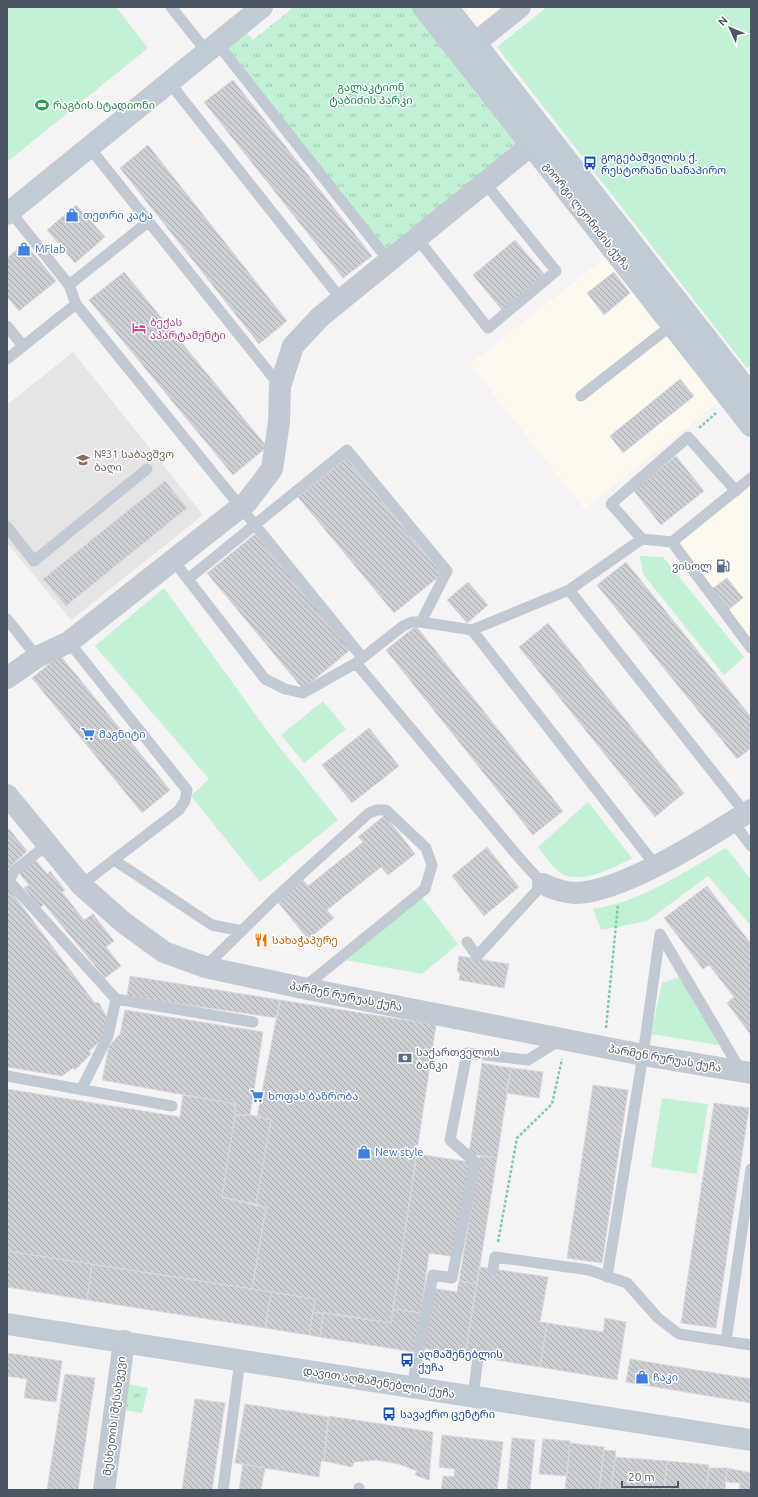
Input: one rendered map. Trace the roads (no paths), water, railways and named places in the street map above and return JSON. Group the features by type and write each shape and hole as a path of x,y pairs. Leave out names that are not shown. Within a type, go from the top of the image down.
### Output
{"street":[{"path":"9,213 262,7"},
{"name":"გიორგი ლეონიძის ქუჩა","path":"423,7 539,139 741,398 751,426"},
{"name":"გიორგი ლეონიძის ქუჩა","path":"447,7 475,43 539,139 672,325 741,398"},
{"path":"475,43 520,7"},
{"path":"7,678 37,657 69,642 247,502 272,469 278,422 280,386 293,346 320,317 539,139"},
{"name":"პარმენ რურუას ქუჩა","path":"7,795 81,885 124,923 164,952 205,967 303,988 643,1055 746,1072"},
{"path":"543,884 558,891 575,893 597,890 620,882 656,866 743,815"},
{"name":"დავით აღმაშენებლის ქუჩა","path":"7,1324 124,1341 751,1440"},
{"name":"მესხეთის I შესახვევი","path":"104,1490 124,1341"}],"lane":[{"path":"171,7 212,47 389,261"},
{"path":"169,82 341,300"},
{"path":"89,147 280,386"},
{"path":"417,238 488,328 556,271 485,182"},
{"path":"9,213 69,285 76,304 241,507 359,660 521,860 543,884 477,956 466,942"},
{"path":"69,285 148,222"},
{"path":"7,359 76,304"},
{"path":"581,396 672,325"},
{"path":"7,326 24,346"},
{"path":"642,539 611,504 688,437 736,491"},
{"path":"188,579 347,450 447,571 420,622"},
{"path":"7,527 34,560 147,469"},
{"path":"173,560 265,679 285,689 302,693 359,660 403,626 412,622 472,630 569,590 642,539 672,542 751,478"},
{"path":"672,542 751,648"},
{"path":"569,590 743,815 751,846"},
{"path":"7,619 37,657"},
{"path":"472,630 656,866"},
{"path":"69,642 187,790 185,800 179,810 81,885"},
{"path":"205,967 369,814 377,810 386,810 426,848 432,865 425,889 303,988"},
{"path":"48,844 14,871 9,881 116,999 253,1022"},
{"path":"114,860 212,925 242,931"},
{"path":"607,1277 643,1055 660,934 746,1072"},
{"path":"82,1090 108,1036 116,999"},
{"path":"412,1387 433,1275 452,1278 475,1162 450,1140 467,1053 528,1060 564,1039"},
{"path":"7,1076 172,1106"},
{"path":"726,1341 751,1169"},
{"path":"493,1269 495,1257 589,1270 627,1284 658,1318 679,1334 751,1345"},
{"path":"473,1396 478,1358"},
{"path":"223,1490 240,1360"}],"place":[{"name":"რაგბის სტადიონი","path":"42,105"},
{"name":"გოგებაშვილის ქ. რესტორანი სანაპირო","path":"590,163"},
{"name":"თეთრი კატა","path":"72,215"},
{"name":"MFlab","path":"24,249"},
{"name":"ბექას აპარტამენტი","path":"139,328"},
{"name":"№31 საბავშვო ბაღი","path":"83,460"},
{"name":"ვისოლ","path":"723,566"},
{"name":"მაგნიტი","path":"88,734"},
{"name":"სახაჭაპურე","path":"261,940"},
{"name":"საქართველოს ბანკი","path":"405,1058"},
{"name":"Ხოფას Ბაზრობა","path":"257,1096"},
{"name":"New style","path":"364,1152"},
{"name":"აღმაშენებლის ქუჩა","path":"407,1360"},
{"name":"ჩაკი","path":"642,1377"},
{"name":"სავაქრო ცენტრი","path":"389,1414"}],"park label":[{"name":"გალაკტიონ ტაბიძის პარკი","path":"371,93"}]}
